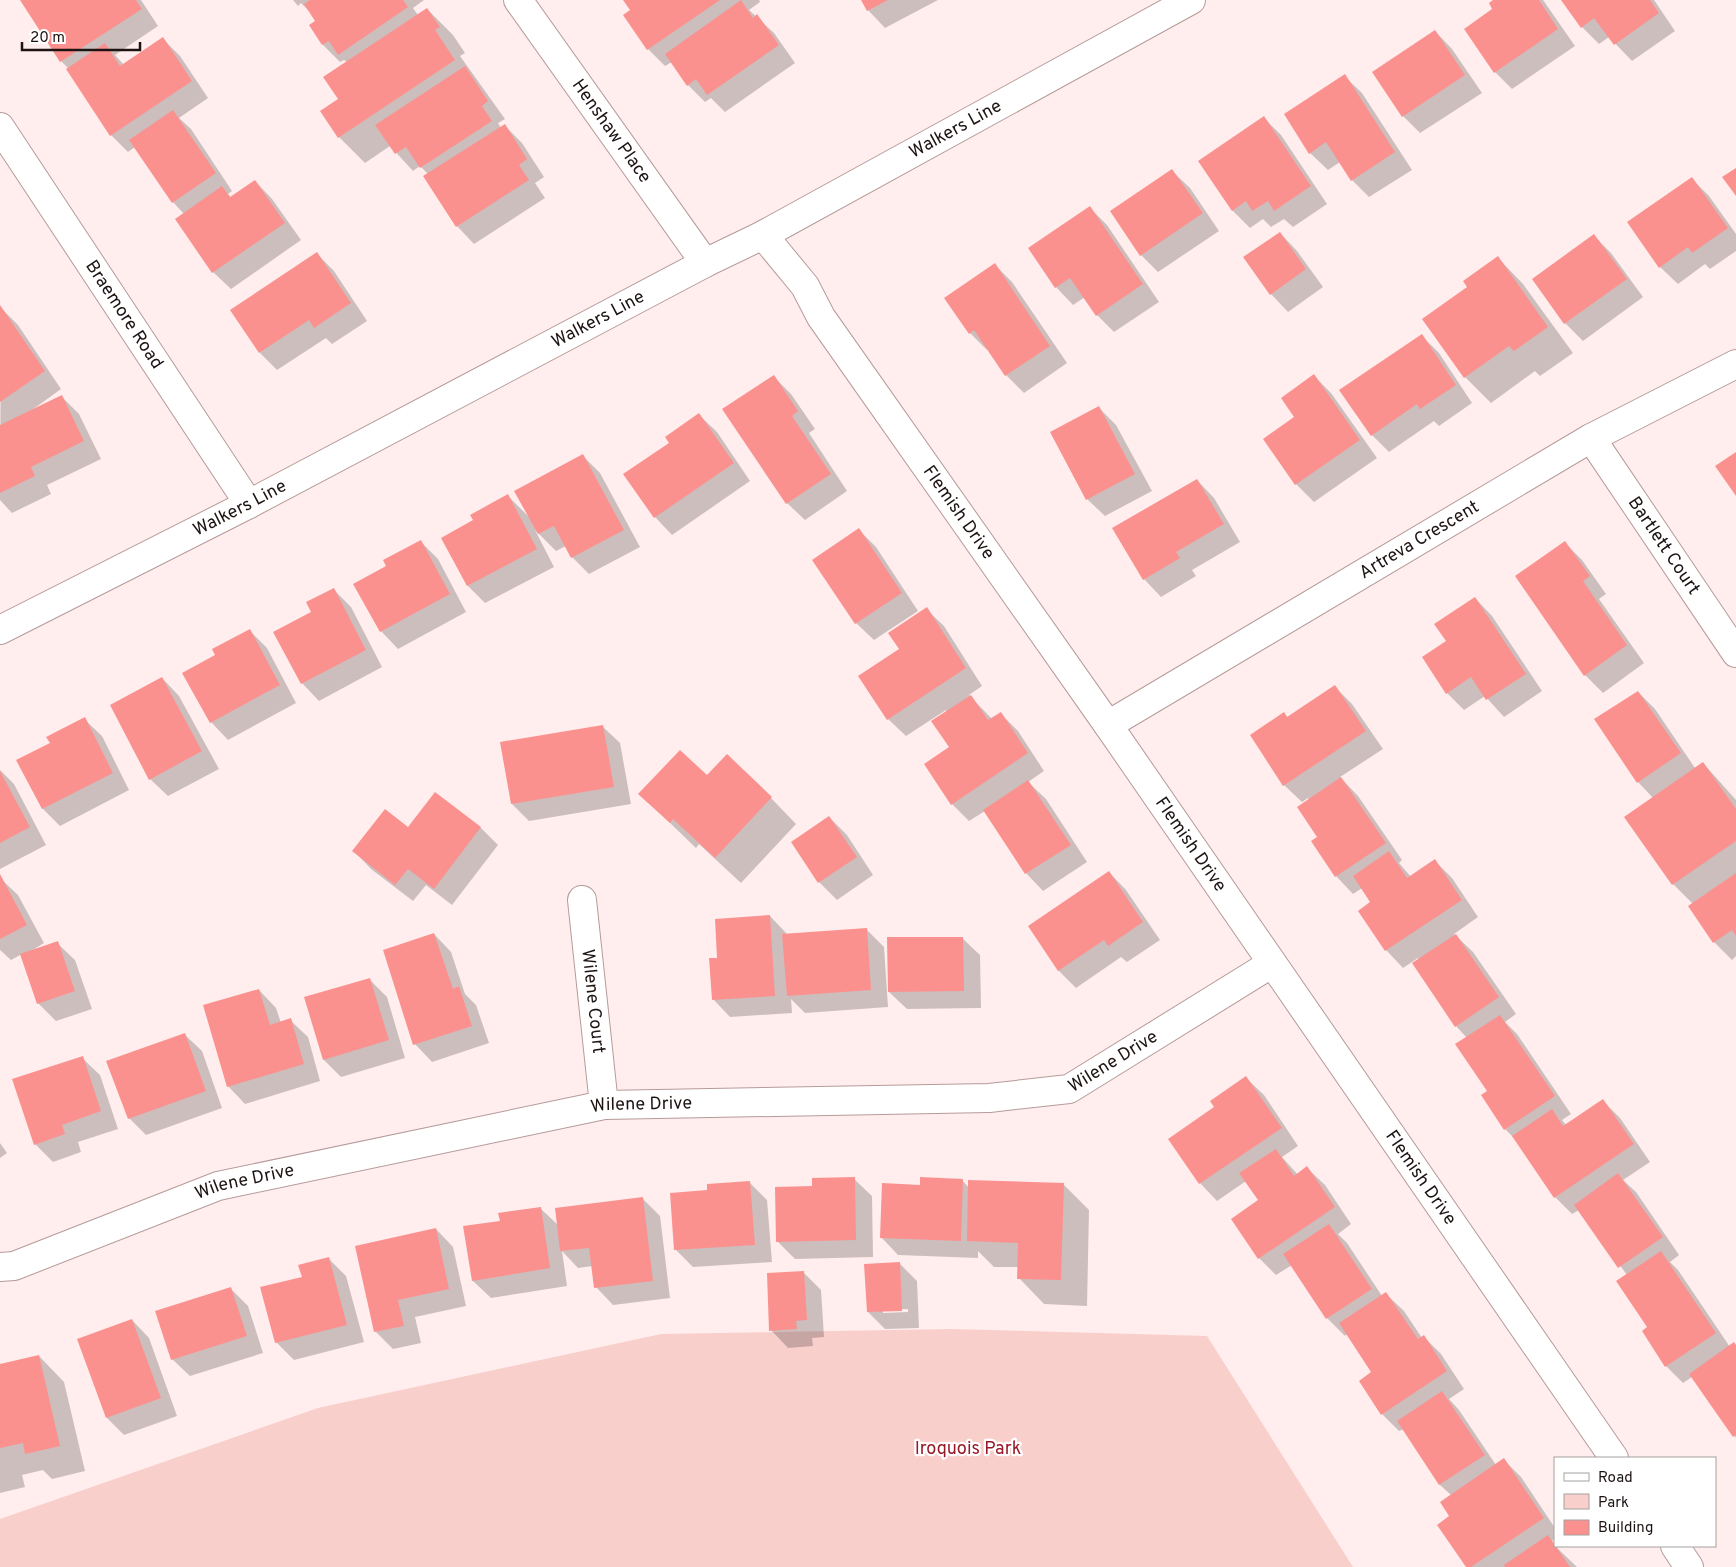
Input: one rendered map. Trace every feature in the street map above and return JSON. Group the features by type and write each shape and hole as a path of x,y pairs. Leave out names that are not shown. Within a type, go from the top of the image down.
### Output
{"street":[{"name":"Henshaw Place","path":"518,0 705,263"},
{"name":"Walkers Line","path":"0,630 249,504 705,263 763,235 1191,0"},
{"name":"Braemore Road","path":"0,126 249,504"},
{"name":"Flemish Drive","path":"763,235 805,286 821,318 1108,724 1271,964 1613,1457"},
{"name":"Artreva Crescent","path":"1108,724 1592,438 1736,364"},
{"name":"Bartlett Court","path":"1592,438 1736,653"},
{"name":"Wilene Court","path":"582,900 604,1105"},
{"name":"Wilene Drive","path":"0,1267 14,1266 218,1186 604,1105 989,1098 1068,1089 1271,964"},
{"path":"1676,1547 1689,1567"}],"green space":[{"name":"Iroquois Park","path":"951,1329 1207,1336 1353,1567 0,1567 0,1519 318,1408 661,1334"}],"building":[{"path":"20,0 136,0 142,9 60,62"},
{"path":"310,0 403,0 408,7 338,55 329,41 322,45 309,25 315,21 304,4"},
{"path":"623,0 720,0 647,50 623,15 630,10"},
{"path":"741,0 753,18 757,14 779,45 707,95 696,79 687,86 665,54"},
{"path":"861,0 888,0 867,11"},
{"path":"1493,0 1539,0 1558,29 1494,73 1464,29 1492,9 1489,3"},
{"path":"1561,0 1650,0 1659,13 1614,45 1594,18 1581,28"},
{"path":"427,8 440,27 435,30 455,60 338,138 320,111 338,99 323,77"},
{"path":"1435,30 1465,75 1402,117 1372,72"},
{"path":"163,37 192,81 110,136 66,69 105,43 120,66"},
{"path":"465,66 488,101 482,106 492,121 420,168 406,147 395,154 375,125"},
{"path":"1345,74 1395,152 1351,181 1326,142 1309,154 1284,114"},
{"path":"173,110 216,173 172,203 129,140"},
{"path":"1264,116 1311,186 1274,211 1268,201 1252,211 1246,201 1232,211 1198,161"},
{"path":"505,124 527,159 519,165 529,180 456,227 423,176"},
{"path":"1736,168 1736,196 1722,177"},
{"path":"1172,169 1203,213 1140,256 1110,211"},
{"path":"1692,177 1728,228 1692,253 1688,247 1659,268 1627,222"},
{"path":"255,180 285,223 212,273 175,219 222,186 230,197"},
{"path":"1090,206 1143,284 1096,316 1070,278 1055,288 1028,248"},
{"path":"1280,232 1306,269 1270,295 1243,257"},
{"path":"1594,234 1627,279 1564,324 1532,279"},
{"path":"317,252 351,303 314,328 309,320 259,353 230,310"},
{"path":"1498,256 1548,327 1514,351 1509,346 1464,378 1422,319 1467,287 1463,281"},
{"path":"995,263 1050,346 1005,376 974,330 969,334 944,298"},
{"path":"0,305 45,371 0,402"},
{"path":"1422,334 1456,385 1420,409 1417,404 1371,436 1339,390"},
{"path":"1314,374 1360,440 1295,485 1263,439 1294,417 1281,398"},
{"path":"774,375 798,411 792,416 831,474 786,504 722,409"},
{"path":"62,395 84,441 31,467 35,476 0,493 0,425"},
{"path":"1099,406 1135,474 1086,500 1050,432"},
{"path":"699,413 734,463 654,518 623,474 669,443 665,437"},
{"path":"1736,452 1736,496 1715,466"},
{"path":"583,454 624,530 571,558 554,526 538,534 514,491"},
{"path":"1197,479 1224,524 1176,552 1180,558 1143,580 1112,528"},
{"path":"508,494 537,549 467,586 441,538 473,520 470,515"},
{"path":"859,528 902,593 855,624 812,560"},
{"path":"421,540 450,594 380,632 353,584 386,566 383,560"},
{"path":"1565,541 1590,576 1583,581 1627,645 1584,676 1515,576"},
{"path":"334,588 366,650 301,684 273,632 311,612 306,602"},
{"path":"1475,597 1526,674 1486,700 1471,677 1446,694 1422,657 1446,641 1434,624"},
{"path":"927,607 966,668 887,720 858,676 899,649 888,633"},
{"path":"250,629 280,685 210,723 182,673 215,655 212,649"},
{"path":"162,677 202,751 149,780 110,705"},
{"path":"1335,685 1366,731 1283,786 1250,735 1284,712 1287,717"},
{"path":"1638,691 1681,753 1637,783 1594,719"},
{"path":"971,695 988,720 1001,712 1028,753 951,805 924,764 949,747 931,721"},
{"path":"85,717 113,773 42,809 16,760 50,743 46,737"},
{"path":"603,725 614,787 511,804 500,742"},
{"path":"680,750 707,775 727,754 772,797 715,858 673,819 670,823 638,794"},
{"path":"1703,762 1736,809 1736,841 1672,885 1624,817"},
{"path":"0,771 30,827 0,843"},
{"path":"1341,777 1386,843 1335,877 1311,841 1317,837 1297,807"},
{"path":"1028,780 1071,845 1025,874 983,810"},
{"path":"435,792 481,827 434,889 408,869 395,885 352,851 385,809 408,827"},
{"path":"829,816 857,857 818,883 791,842"},
{"path":"1389,851 1407,878 1435,859 1462,900 1385,951 1358,911 1370,902 1353,876"},
{"path":"1109,871 1143,922 1108,946 1104,940 1058,971 1028,926"},
{"path":"1736,873 1736,936 1732,930 1713,943 1688,906"},
{"path":"0,874 27,925 0,939"},
{"path":"770,915 775,996 712,1000 709,958 717,958 715,919"},
{"path":"867,928 871,990 787,996 782,934"},
{"path":"434,933 453,989 459,986 472,1026 413,1045 383,950"},
{"path":"1456,934 1499,997 1455,1027 1412,963"},
{"path":"887,937 963,937 964,991 888,992"},
{"path":"58,941 75,991 37,1004 20,954"},
{"path":"370,978 389,1040 323,1060 304,997"},
{"path":"259,989 270,1025 291,1018 304,1064 227,1087 203,1005"},
{"path":"1500,1015 1555,1096 1504,1130 1481,1095 1487,1091 1455,1044"},
{"path":"185,1033 206,1091 128,1119 106,1061"},
{"path":"83,1056 101,1111 62,1125 65,1134 34,1145 12,1079"},
{"path":"1246,1076 1282,1128 1199,1184 1168,1139 1214,1107 1210,1101"},
{"path":"1603,1099 1634,1144 1554,1198 1512,1136 1552,1109 1563,1126"},
{"path":"1276,1149 1294,1176 1307,1166 1335,1207 1258,1259 1231,1219 1258,1200 1239,1173"},
{"path":"1618,1173 1663,1237 1618,1268 1574,1205"},
{"path":"855,1177 856,1240 776,1242 775,1187 812,1186 812,1178"},
{"path":"920,1177 963,1179 961,1241 880,1238 882,1183 920,1185"},
{"path":"968,1180 1064,1183 1061,1280 1017,1279 1018,1243 967,1241"},
{"path":"750,1181 755,1245 674,1250 670,1193 707,1190 707,1184"},
{"path":"643,1197 653,1281 594,1288 589,1248 560,1251 555,1208"},
{"path":"541,1207 550,1268 472,1281 463,1226 500,1221 498,1213"},
{"path":"1329,1224 1372,1289 1326,1319 1283,1254"},
{"path":"436,1228 449,1289 398,1300 404,1326 374,1332 355,1246"},
{"path":"1661,1251 1716,1333 1665,1367 1642,1331 1647,1327 1616,1281"},
{"path":"329,1257 347,1325 275,1343 260,1287 302,1277 298,1265"},
{"path":"900,1262 902,1311 867,1312 864,1264"},
{"path":"804,1271 807,1320 796,1321 797,1329 769,1331 767,1273"},
{"path":"231,1287 247,1336 171,1360 155,1311"},
{"path":"1386,1292 1418,1339 1424,1335 1447,1371 1381,1415 1359,1381 1371,1372 1339,1323"},
{"path":"132,1319 161,1398 106,1418 77,1339"},
{"path":"1734,1342 1736,1345 1736,1435 1733,1437 1689,1374"},
{"path":"39,1355 60,1446 25,1454 23,1443 0,1448 0,1364"},
{"path":"1442,1391 1485,1455 1439,1485 1397,1421"},
{"path":"1504,1458 1544,1518 1471,1567 1466,1567 1437,1525 1449,1516 1440,1502"},
{"path":"1548,1535 1554,1547 1556,1547 1570,1567 1505,1567 1504,1565"}]}
